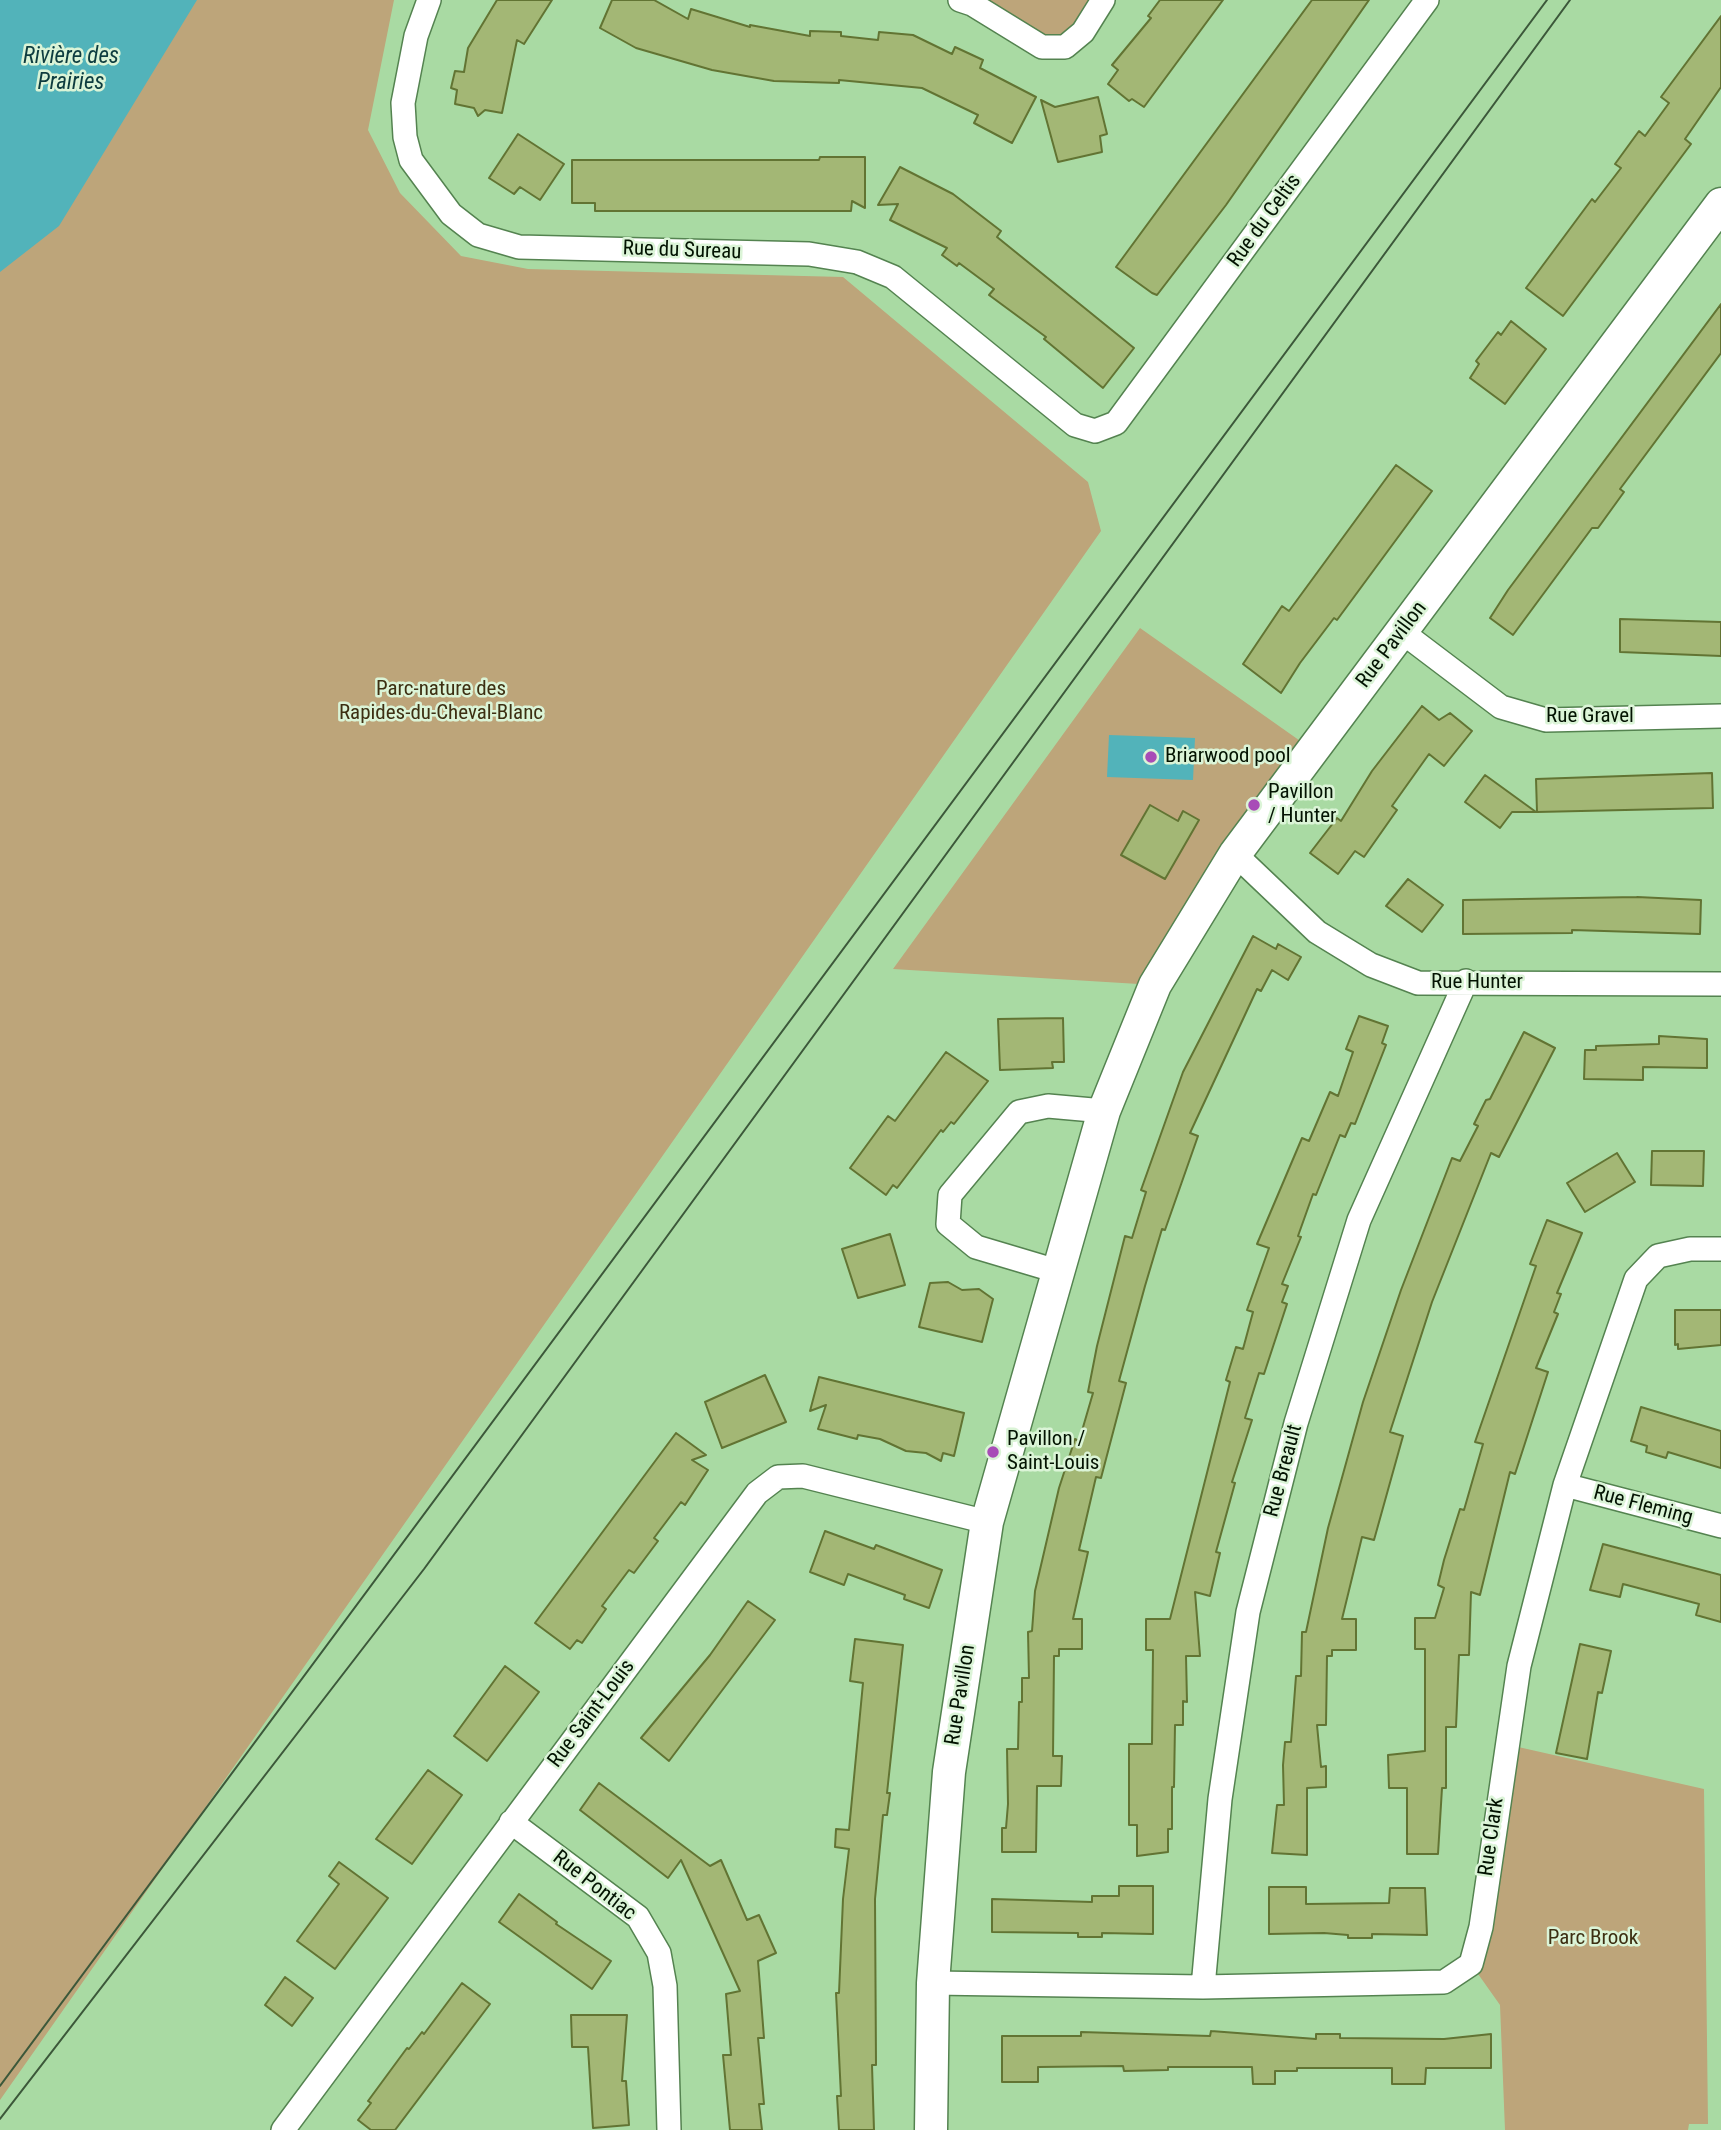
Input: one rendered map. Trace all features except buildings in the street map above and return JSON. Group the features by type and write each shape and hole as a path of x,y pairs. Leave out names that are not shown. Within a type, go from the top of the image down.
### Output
{"street":[{"name":"Rue du Sureau","path":"429,0 416,36 403,103 405,137 411,160 451,214 478,234 520,247 809,254 857,262 893,277 1075,425 1095,432"},
{"path":"960,0 972,4 1042,47 1065,47 1083,32 1102,0"},
{"name":"Rue du Celtis","path":"1095,432 1116,423 1427,0"},
{"name":"Rue Pavillon","path":"931,2130 933,1983 949,1772 987,1522 1104,1111 1155,985 1235,854 1721,204"},
{"name":"Rue Gravel","path":"1402,632 1501,707 1546,720 1721,716"},
{"name":"Rue Hunter","path":"1235,854 1317,932 1371,965 1418,983 1466,981 1721,984"},
{"name":"Rue Breault","path":"1203,1987 1220,1799 1248,1612 1296,1423 1359,1220 1466,981"},
{"path":"1060,1272 976,1247 948,1224 950,1195 1019,1112 1048,1106 1104,1111"},
{"name":"Rue Clark","path":"933,1983 1203,1987 1444,1982 1471,1964 1481,1927 1499,1784 1519,1666 1565,1485 1636,1279 1658,1256 1690,1249 1721,1250"},
{"name":"Rue Saint-Louis","path":"283,2130 757,1493 778,1477 803,1476 987,1522"},
{"name":"Rue Fleming","path":"1565,1485 1721,1526"},
{"name":"Rue Pontiac","path":"511,1822 638,1917 659,1953 666,1986 669,2130"}],"green space":[{"name":"Parc-nature des Rapides-du-Cheval-Blanc","path":"0,0 394,0 368,130 400,193 461,256 528,269 843,277 1088,482 1101,531 0,2100"},
{"path":"960,0 1103,0 1065,47"},
{"path":"1140,628 1313,750 1155,985 893,969"},
{"name":"Parc Brook","path":"1505,1744 1704,1789 1708,2124 1689,2124 1688,2130 1505,2130 1500,2005 1471,1964"}],"water":[{"name":"Rivière des Prairies","path":"0,0 197,0 59,226 0,272"},
{"name":"Briarwood pool","path":"1109,735 1195,738 1193,780 1107,777"}],"tram line":[{"path":"0,2086 1547,0"},
{"path":"0,2119 424,1569 1570,0"}],"place":[{"name":"Briarwood pool","path":"1151,757"},
{"name":"Pavillon / Hunter","path":"1254,805"},
{"name":"Pavillon / Saint-Louis","path":"993,1452"}]}
